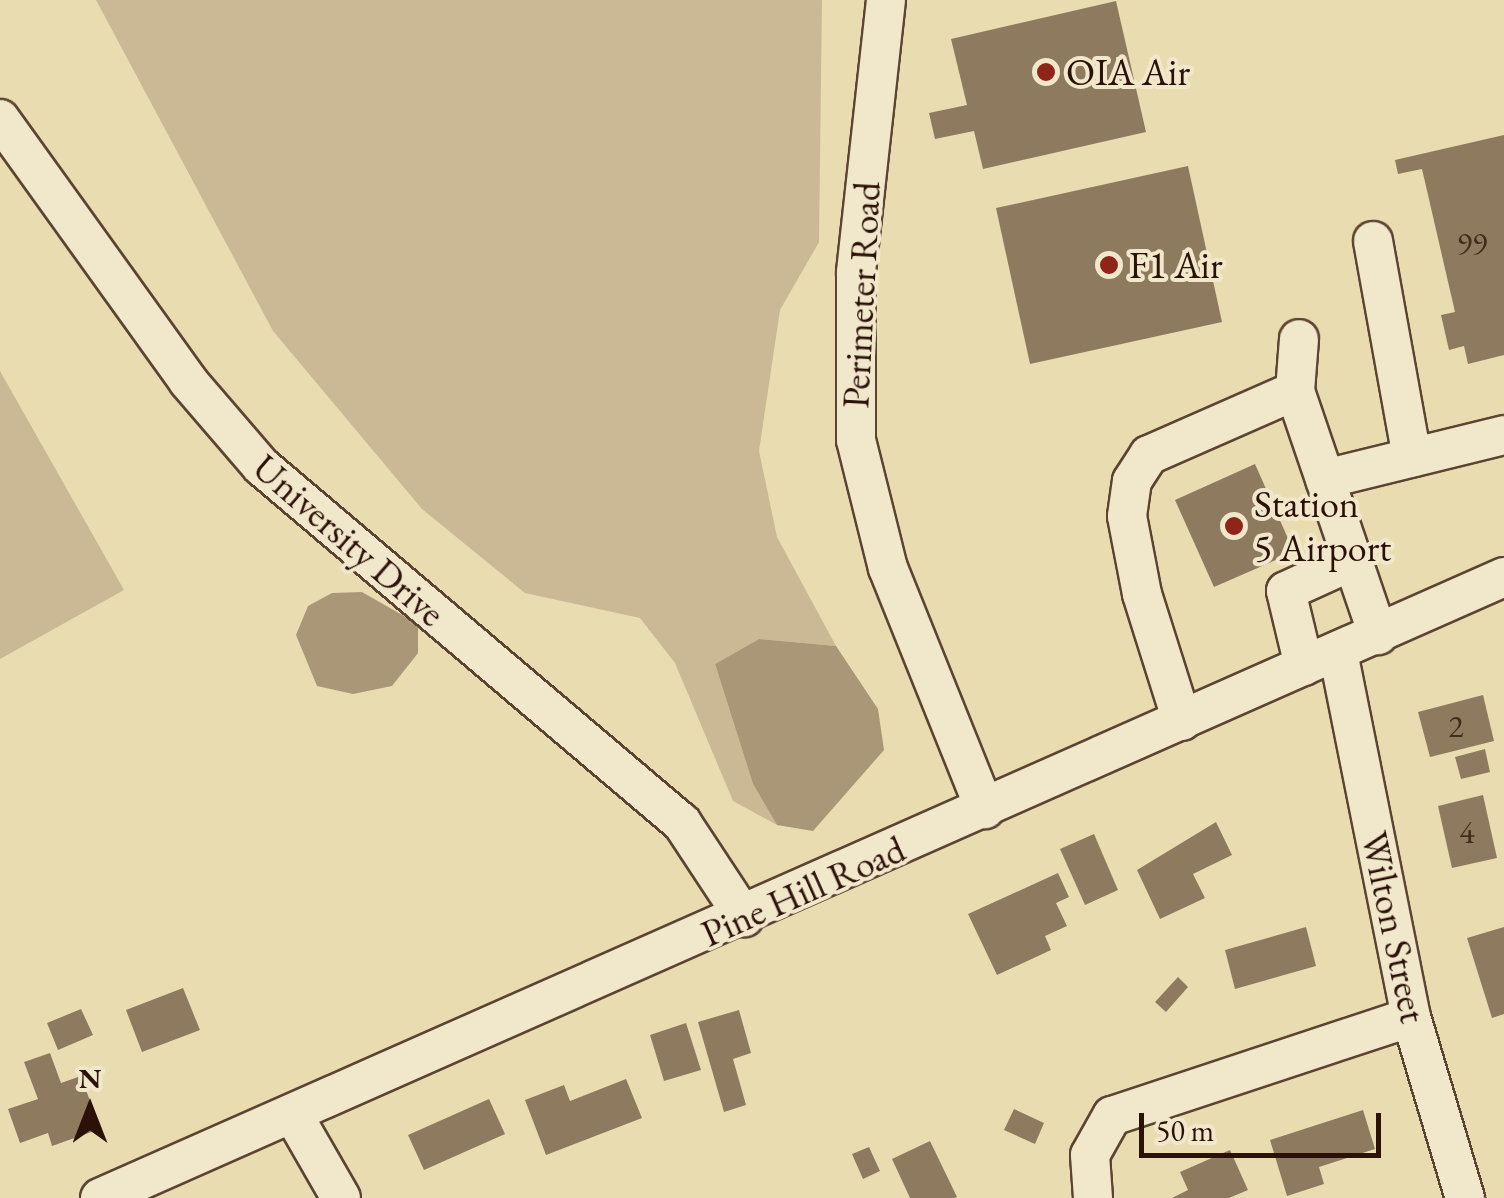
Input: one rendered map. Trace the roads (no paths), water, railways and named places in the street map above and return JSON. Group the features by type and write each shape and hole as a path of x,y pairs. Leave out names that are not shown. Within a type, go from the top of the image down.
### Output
{"street":[{"name":"Perimeter Road","path":"886,0 856,273 856,440 888,568 985,809"},
{"name":"University Drive","path":"0,119 188,381 260,466 682,824 744,917"},
{"path":"1373,241 1412,458"},
{"path":"1299,339 1295,390 1378,635"},
{"path":"1182,721 1142,594 1127,516 1132,481 1149,456 1295,390"},
{"path":"1325,479 1504,435"},
{"name":"Wilton Street","path":"1354,560 1286,590 1321,659 1411,1017 1465,1198"},
{"name":"Pine Hill Road","path":"100,1198 295,1118 1504,577"},
{"path":"1093,1198 1090,1155 1112,1116 1411,1017"},
{"path":"295,1118 342,1198"}],"place":[{"name":"OIA Air","path":"1046,72"},
{"name":"F1 Air","path":"1109,265"},
{"name":"Station 5 Airport","path":"1234,526"}]}
